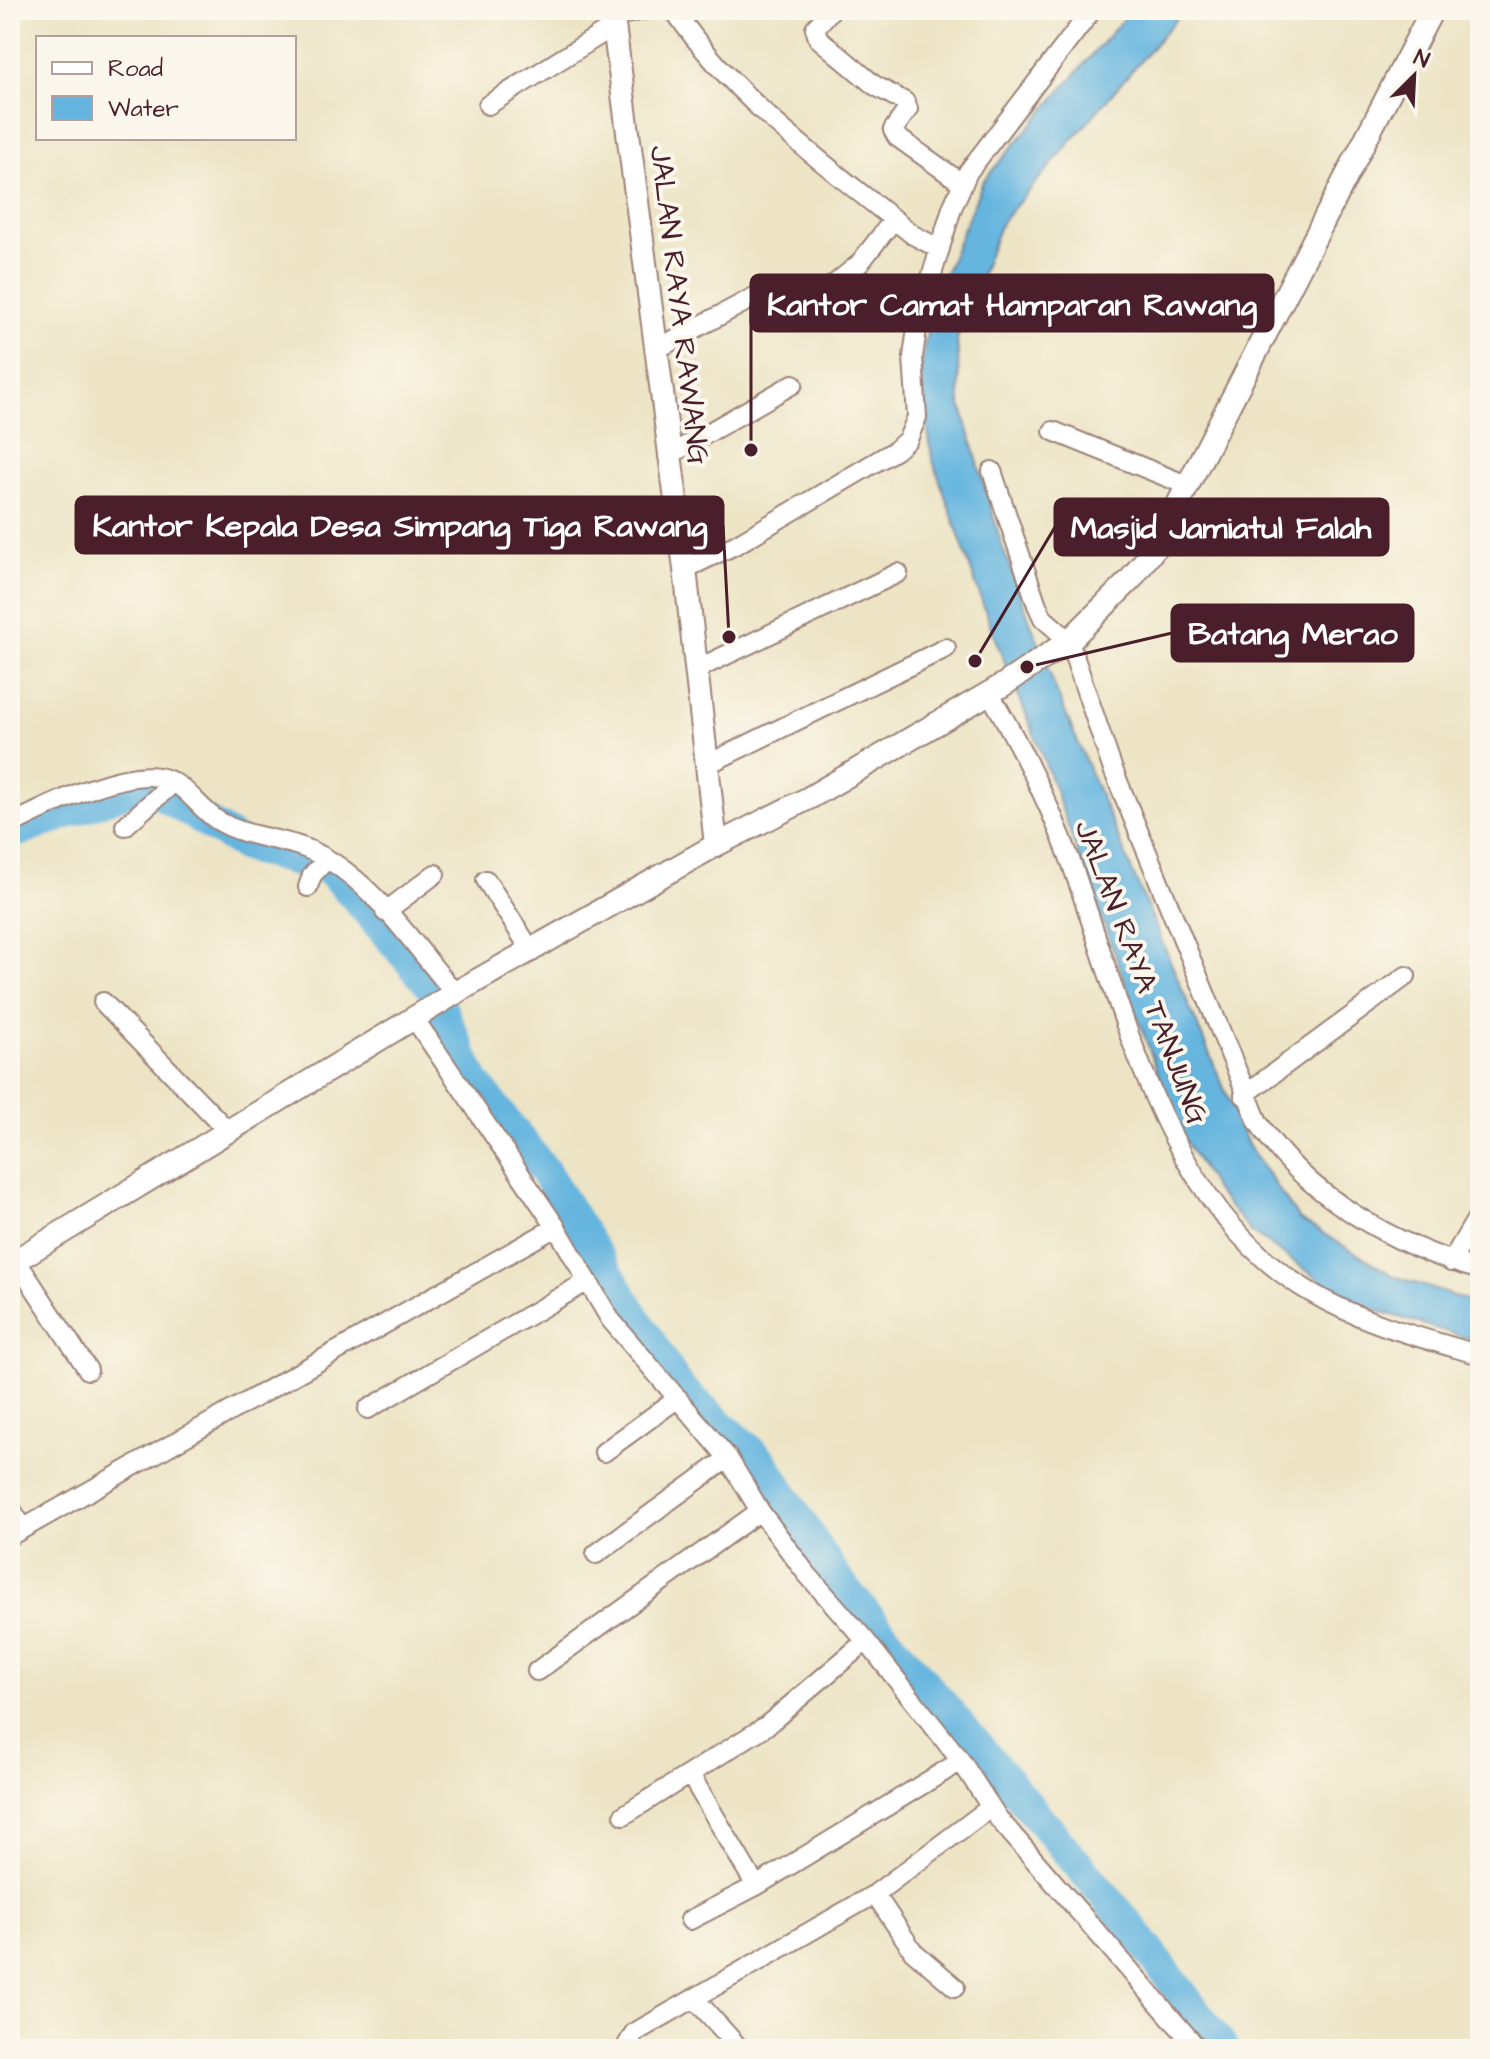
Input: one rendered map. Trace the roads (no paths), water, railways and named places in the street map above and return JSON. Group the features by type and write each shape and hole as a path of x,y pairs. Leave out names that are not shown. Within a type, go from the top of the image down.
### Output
{"main road":[{"path":"13,1262 418,1015 716,845 809,798 1063,646 1131,579 1157,545 1432,10"},
{"name":"JALAN RAYA RAWANG","path":"613,18 685,569 716,845"}],"street":[{"path":"488,105 613,18 643,10"},
{"path":"670,10 721,72 742,92 894,219 940,249"},
{"path":"831,10 815,28 818,38 874,85 905,102 908,109 893,130 897,137 963,184"},
{"path":"685,569 737,544 896,450 908,439 917,417 915,337 940,249 963,184 968,172 1083,13"},
{"path":"655,350 760,294 779,295 786,304 803,310 859,264 894,219"},
{"path":"668,456 793,384"},
{"path":"1053,431 1189,486"},
{"path":"992,471 1037,605 1063,646 1244,1095 1275,1148 1295,1170 1343,1206 1396,1237 1451,1262 1480,1270"},
{"path":"695,670 898,573"},
{"path":"706,765 946,648"},
{"name":"JALAN RAYA TANJUNG","path":"996,688 1048,802 1158,1105 1192,1172 1233,1227 1277,1270 1309,1292 1395,1331 1480,1355"},
{"path":"10,825 67,795 143,777 157,777 215,819 318,871 342,869 385,912 451,996"},
{"path":"125,826 170,786"},
{"path":"385,912 435,874"},
{"path":"486,880 532,952"},
{"path":"1244,1095 1406,976"},
{"path":"103,1002 228,1131"},
{"path":"418,1015 556,1227 610,1319 728,1458 760,1511 806,1573 866,1641 961,1761 991,1807 1198,2049"},
{"path":"1451,1262 1480,1213"},
{"path":"10,1507 16,1532 556,1227"},
{"path":"13,1262 88,1370"},
{"path":"368,1409 588,1281"},
{"path":"604,1452 678,1398"},
{"path":"596,1554 728,1458"},
{"path":"537,1671 760,1511"},
{"path":"624,1815 691,1776 766,1726 866,1641"},
{"path":"690,1920 756,1886 961,1761"},
{"path":"691,1776 756,1886"},
{"path":"625,2049 634,2033 875,1894 991,1807"},
{"path":"875,1894 913,1951 955,1987"},
{"path":"694,1998 740,2049"}],"water":[{"path":"1131,10 1184,10 1001,223 957,339 960,401 1002,546 1059,698 1248,1145 1299,1219 1394,1276 1480,1305 1480,1342 1353,1303 1250,1231 1215,1190 1178,1128 1037,741 994,636 932,458 920,374 931,308 983,181"}],"waterway":[{"path":"10,834 145,784 244,846 328,869 352,893 431,986 474,1081 543,1169 679,1388 761,1460 839,1582 1131,1927 1224,2049"}],"place":[{"name":"Kantor Camat Hamparan Rawang","path":"751,450"},
{"name":"Kantor Kepala Desa Simpang Tiga Rawang","path":"729,637"},
{"name":"Masjid Jamiatul Falah","path":"975,661"},
{"name":"Batang Merao","path":"1027,667"}]}
